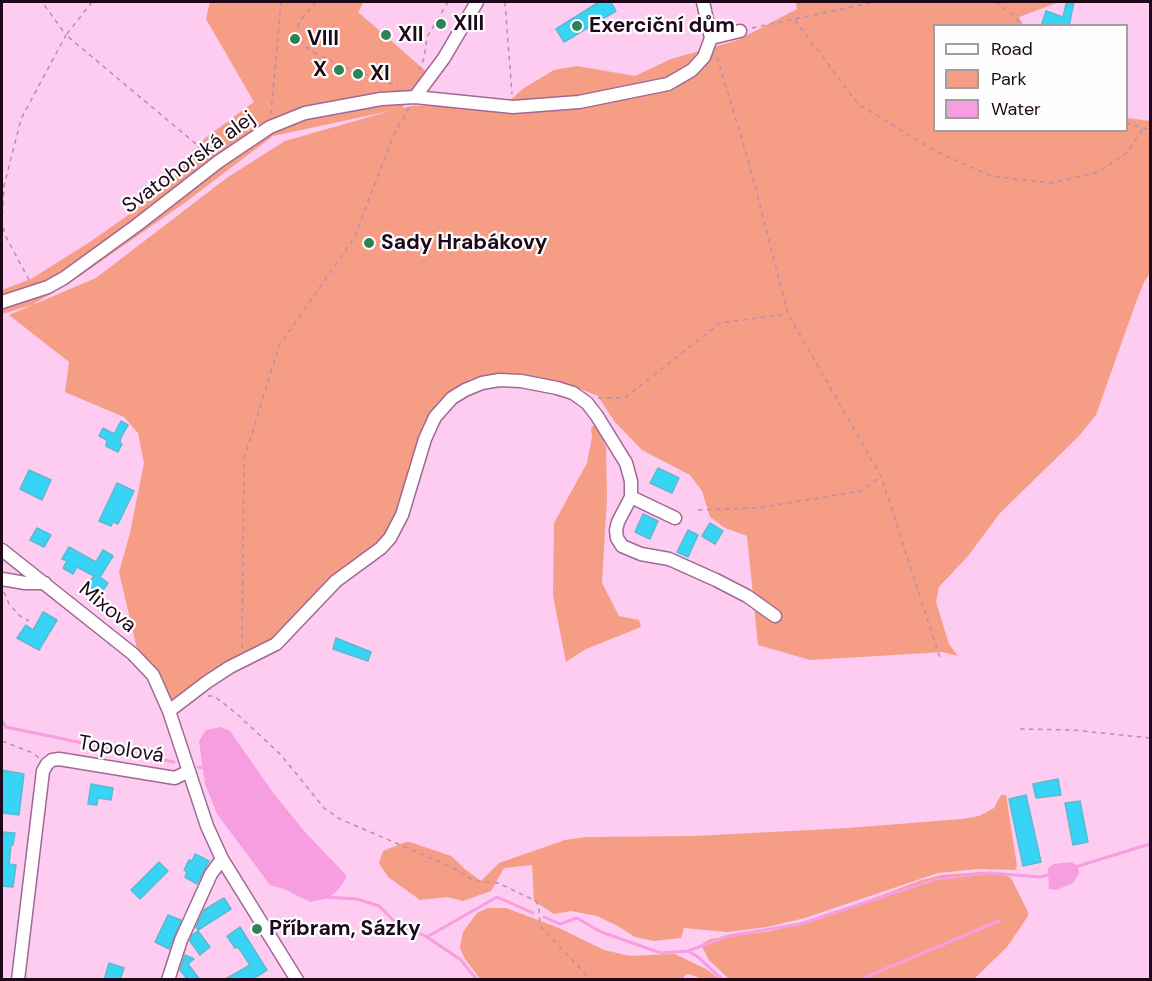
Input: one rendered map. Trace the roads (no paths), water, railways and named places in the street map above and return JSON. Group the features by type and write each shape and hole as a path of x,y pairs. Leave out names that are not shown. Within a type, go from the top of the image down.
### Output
{"street":[{"path":"415,97 444,58 477,2"},
{"path":"703,2 711,38 740,31"},
{"name":"Svatohorská alej","path":"2,302 35,292 64,278 218,162 270,127 305,113 381,99 415,97 513,107 579,102 668,84 692,70 705,57 711,38"},
{"path":"170,711 242,660 276,644 336,581 371,557 390,538 402,515 425,439 435,417 452,398 465,390 482,383 499,380 530,383 573,393 597,416 626,463 631,481 631,497 616,530 617,538 622,546 641,554 669,559 716,580 747,596 775,616"},
{"path":"631,497 675,518"},
{"name":"Mixova","path":"2,550 144,664 160,688 170,711 207,826 222,859 297,980"},
{"path":"5,579 45,583"},
{"name":"Topolová","path":"18,980 43,771 47,764 59,759 175,778 189,771"},
{"path":"168,980 181,940 211,874 222,859"}],"water":[{"path":"221,727 230,731 274,794 305,832 346,875 346,879 336,892 328,898 310,902 270,885 217,814 205,784 199,741 206,730"},
{"path":"1071,862 1078,866 1079,874 1073,883 1056,890 1049,889 1048,868 1054,864"}],"waterway":[{"path":"2,721 6,727 174,762"},
{"path":"198,767 205,768"},
{"path":"1075,867 1150,844"},
{"path":"544,917 560,924 577,918 601,932 661,953 688,951 728,936 800,924 936,879 990,873 1040,877 1051,874"},
{"path":"326,897 357,899 379,906 396,923 427,937 461,960 477,980"},
{"path":"427,937 497,897 533,913"},
{"path":"859,980 999,921"},
{"path":"688,951 723,980"}],"place":[{"name":"XIII","path":"441,24"},
{"name":"Exerciční dům","path":"577,26"},
{"name":"XII","path":"386,35"},
{"name":"VIII","path":"295,39"},
{"name":"X","path":"339,70"},
{"name":"XI","path":"358,74"},
{"name":"Sady Hrabákovy","path":"369,243"},
{"name":"Příbram, Sázky","path":"257,929"}]}
